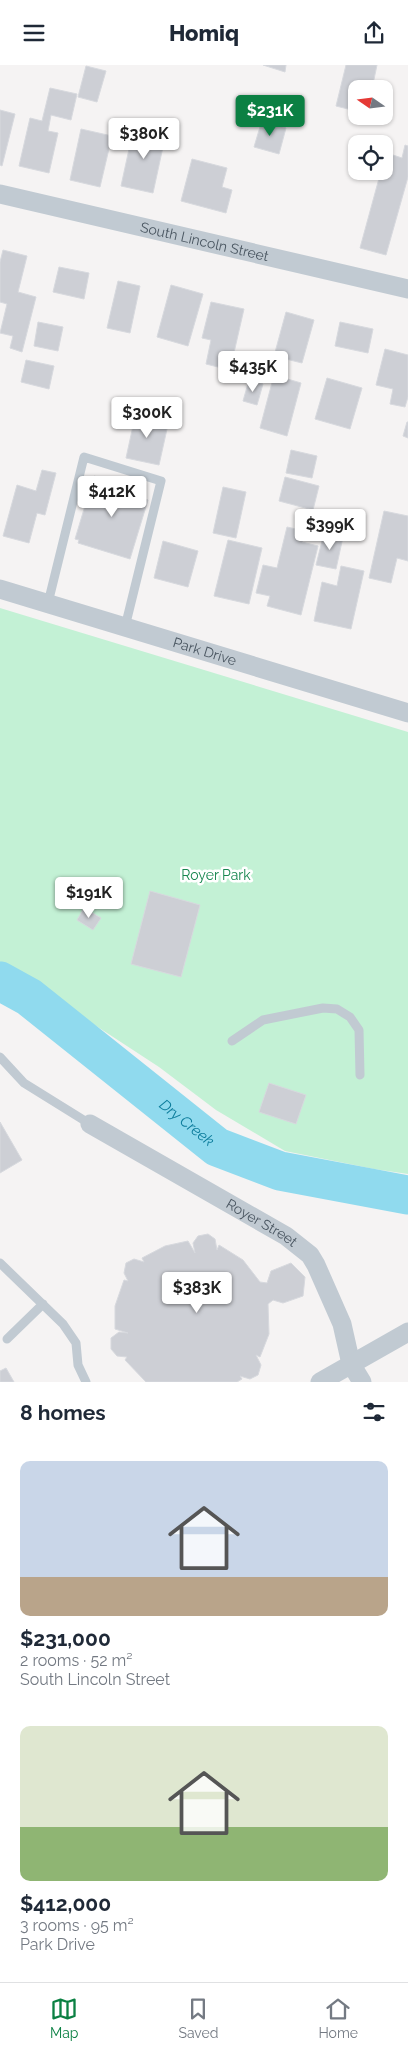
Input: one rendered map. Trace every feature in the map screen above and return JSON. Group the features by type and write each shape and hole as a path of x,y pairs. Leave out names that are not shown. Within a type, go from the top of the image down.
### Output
{"street":[{"name":"South Lincoln Street","path":"0,194 408,289"},
{"name":"Park Drive","path":"0,589 408,713"},
{"name":"Royer Street","path":"90,1124 301,1246 316,1265 338,1316 351,1365 362,1382"},
{"path":"320,1382 408,1332"}],"lane":[{"path":"48,603 84,457 161,481 125,627"},
{"path":"232,1041 263,1020 324,1008 337,1009 350,1017 359,1030 360,1075"},
{"path":"0,1057 24,1083 90,1124"},
{"path":"0,1263 63,1324 76,1343 78,1365 86,1382"},
{"path":"7,1339 42,1304"}],"green space":[{"name":"Royer Park","path":"0,608 408,732 408,1174 285,1151 216,1110 159,1067 0,963"}],"building":[{"path":"263,65 286,65 285,72"},
{"path":"346,65 377,65 374,80 348,80 348,109 336,106"},
{"path":"86,66 106,71 97,102 78,97"},
{"path":"50,88 77,94 71,120 51,115 48,131 58,133 49,173 19,166 30,118 42,121"},
{"path":"0,110 15,114 2,166 0,165"},
{"path":"262,120 286,128 279,154 254,147"},
{"path":"134,126 166,133 153,193 121,186"},
{"path":"81,129 112,136 100,187 70,180"},
{"path":"405,145 408,146 408,177 386,255 360,248 379,180 393,180 393,155 402,158"},
{"path":"192,159 227,168 222,187 232,190 226,213 181,201"},
{"path":"3,250 27,256 18,292 36,297 22,352 10,348 13,336 0,333 7,304 0,302 0,262"},
{"path":"59,267 89,273 84,299 53,292"},
{"path":"118,281 140,286 130,333 107,328"},
{"path":"171,285 203,294 188,346 157,337"},
{"path":"211,302 244,309 230,370 206,364 211,340 202,338"},
{"path":"286,312 314,320 302,363 274,356"},
{"path":"38,322 63,327 58,351 34,346"},
{"path":"340,322 373,329 368,353 335,346"},
{"path":"385,349 408,355 408,397 405,407 390,404 393,389 376,385"},
{"path":"26,360 54,366 49,389 21,382"},
{"path":"274,375 301,383 287,436 260,428"},
{"path":"327,378 362,388 350,429 315,419"},
{"path":"249,380 263,384 257,405 243,401"},
{"path":"136,412 169,420 159,465 126,458"},
{"path":"408,422 408,438 403,436"},
{"path":"291,450 317,456 312,478 286,473"},
{"path":"42,470 56,473 45,515 37,513 29,543 3,536 17,485 36,491"},
{"path":"94,476 141,490 139,497 148,500 130,559 78,543 79,540 75,539"},
{"path":"285,477 319,486 313,510 279,501"},
{"path":"223,487 246,492 236,538 213,533"},
{"path":"384,511 408,516 408,561 397,558 391,583 369,578"},
{"path":"287,527 305,531 302,542 318,546 301,615 267,606 270,596 256,593 263,565 277,568"},
{"path":"324,533 343,537 336,569 316,565"},
{"path":"228,540 262,548 249,604 214,596"},
{"path":"163,541 198,551 188,587 154,578"},
{"path":"341,566 364,571 351,629 314,621 322,582 337,586"},
{"path":"150,891 200,905 181,977 131,964"},
{"path":"84,908 101,918 93,930 77,920"},
{"path":"269,1083 306,1095 296,1124 259,1112"},
{"path":"0,1122 22,1160 0,1173"},
{"path":"208,1234 215,1239 217,1250 219,1245 243,1260 260,1282 267,1283 271,1271 291,1263 305,1277 303,1296 283,1303 273,1300 268,1304 269,1334 260,1357 256,1355 261,1365 258,1375 250,1379 240,1376 242,1379 237,1382 146,1382 125,1360 127,1357 117,1356 111,1349 111,1338 119,1332 128,1333 115,1329 115,1306 124,1280 128,1281 124,1273 126,1263 134,1259 144,1262 142,1258 165,1246 188,1241 195,1253 193,1243 198,1236"},
{"path":"6,1368 14,1382 0,1382 0,1371"}],"waterway":[{"name":"Dry Creek","path":"0,981 29,997 217,1147 280,1171 408,1195"}]}
